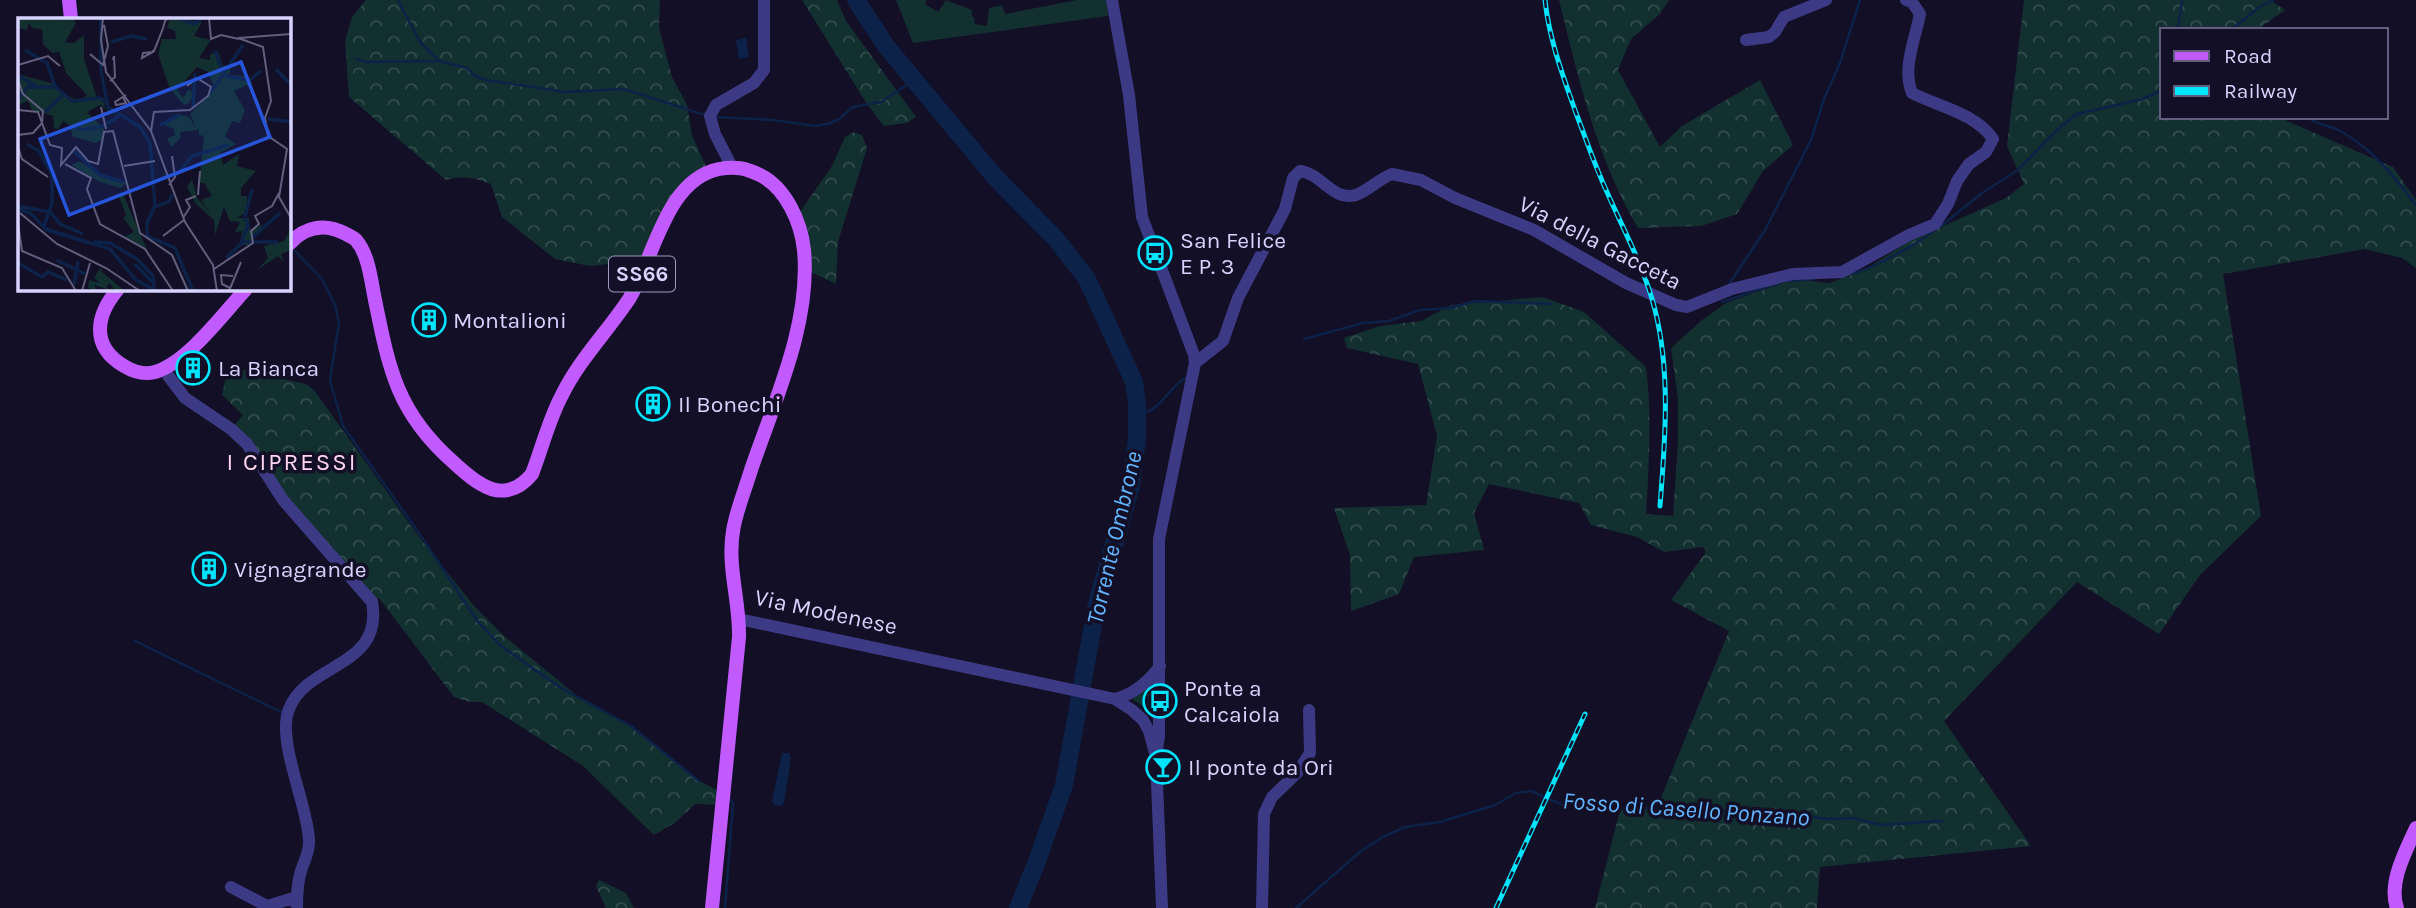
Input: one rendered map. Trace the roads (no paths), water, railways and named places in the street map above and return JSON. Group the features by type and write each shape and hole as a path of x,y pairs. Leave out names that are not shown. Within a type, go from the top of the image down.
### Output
{"main road":[{"path":"69,0 71,18"},
{"name":"SS66","path":"290,243 302,233 318,226 338,230 355,239 367,262 388,362 398,391 418,426 474,480 490,490 507,491 523,485 532,474 562,395 629,299 673,204 708,172 733,167"},
{"name":"Via Modenese","path":"733,167 747,169 768,179 782,195 795,215 804,264 803,293 797,328 733,532 732,565 740,619"},
{"path":"117,290 103,311 99,324 101,339 115,360 135,372 146,374 163,369 192,346 245,290"},
{"path":"712,908 740,619"},
{"path":"2397,908 2396,881 2416,828"}],"street":[{"path":"733,167 715,134 710,116 716,104 754,83 764,70 764,0"},
{"path":"1112,0 1129,95 1142,217 1195,363 1159,539 1160,666 1156,757 1162,908"},
{"path":"1746,40 1769,37 1784,16 1826,0"},
{"name":"Via della Gacceta","path":"1195,363 1221,344 1238,298 1284,209 1293,178 1300,171 1310,173 1330,189 1349,196 1391,174 1421,180 1455,198 1534,230 1626,283 1681,306 1687,307 1732,289 1793,274 1842,272 1857,265 1897,241 1935,224 1948,204 1957,181 1969,164 1986,152 1993,139 1985,127 1912,93 1907,80 1920,14 1912,2 1906,0"},
{"path":"163,369 185,398 247,444 283,500 372,602 370,630 360,650 307,686 292,703 287,715 287,738 309,838 298,886 297,903 267,906 231,887"},
{"name":"Via Modenese","path":"740,619 1109,698"},
{"path":"1109,698 1128,695 1160,666"},
{"path":"1109,698 1132,710 1143,720 1156,757"},
{"path":"1262,908 1264,814 1272,797 1297,773 1310,754 1309,710"}],"water":[{"path":"746,38 749,57 739,59 736,40"},
{"path":"782,753 789,753 791,758 784,803 781,806 774,805 772,801"}],"waterway":[{"path":"398,0 420,42 439,61 467,68 475,76 565,92 624,89 705,115"},
{"name":"Torrente Ombrone","path":"856,0 886,46 994,176 1056,239 1087,279 1134,382 1137,439 1131,486 1097,603 1064,785 1018,908"},
{"path":"1729,284 1765,230 1811,140 1860,0"},
{"path":"2178,28 2182,0"},
{"path":"2233,28 2258,8 2274,0"},
{"path":"357,59 366,62 439,61"},
{"path":"715,117 773,120 815,126 828,124 853,107 881,102 914,80"},
{"path":"1940,227 1982,193 2018,170 2058,129 2077,114 2143,99 2160,91"},
{"path":"2311,119 2338,130 2364,147 2416,205"},
{"path":"1848,275 1893,256 1935,230"},
{"path":"295,251 322,279 335,305 339,323 330,380 343,426 478,622 501,646 561,688 631,726 699,781"},
{"path":"1789,281 1814,279"},
{"path":"1722,302 1776,284"},
{"path":"1304,339 1363,323 1389,321 1420,310 1450,308 1475,301 1551,304"},
{"path":"1137,415 1153,409 1185,378"},
{"path":"135,641 283,713"},
{"name":"Fosso di Casello Ponzano","path":"1296,908 1361,851 1383,837 1405,827 1440,822 1495,805 1516,793 1531,791 1563,805 1588,802 1625,808 1635,805 1660,811 1677,809 1701,812 1758,809 1827,819 1853,818 1881,825 1942,821"},
{"path":"725,908 733,803 730,799"}],"railway":[{"path":"1545,0 1553,43 1576,113 1640,265 1655,310 1665,383 1660,506"},
{"path":"1496,908 1585,714"}],"place":[{"name":"San Felice E P. 3","path":"1155,253"},
{"name":"Montalioni","path":"429,320"},
{"name":"La Bianca","path":"193,368"},
{"name":"Il Bonechi","path":"653,404"},
{"name":"Vignagrande","path":"209,569"},
{"name":"Ponte a Calcaiola","path":"1160,701"},
{"name":"Il ponte da Ori","path":"1163,767"}],"district":[{"name":"I CIPRESSI","path":"292,462"}]}
